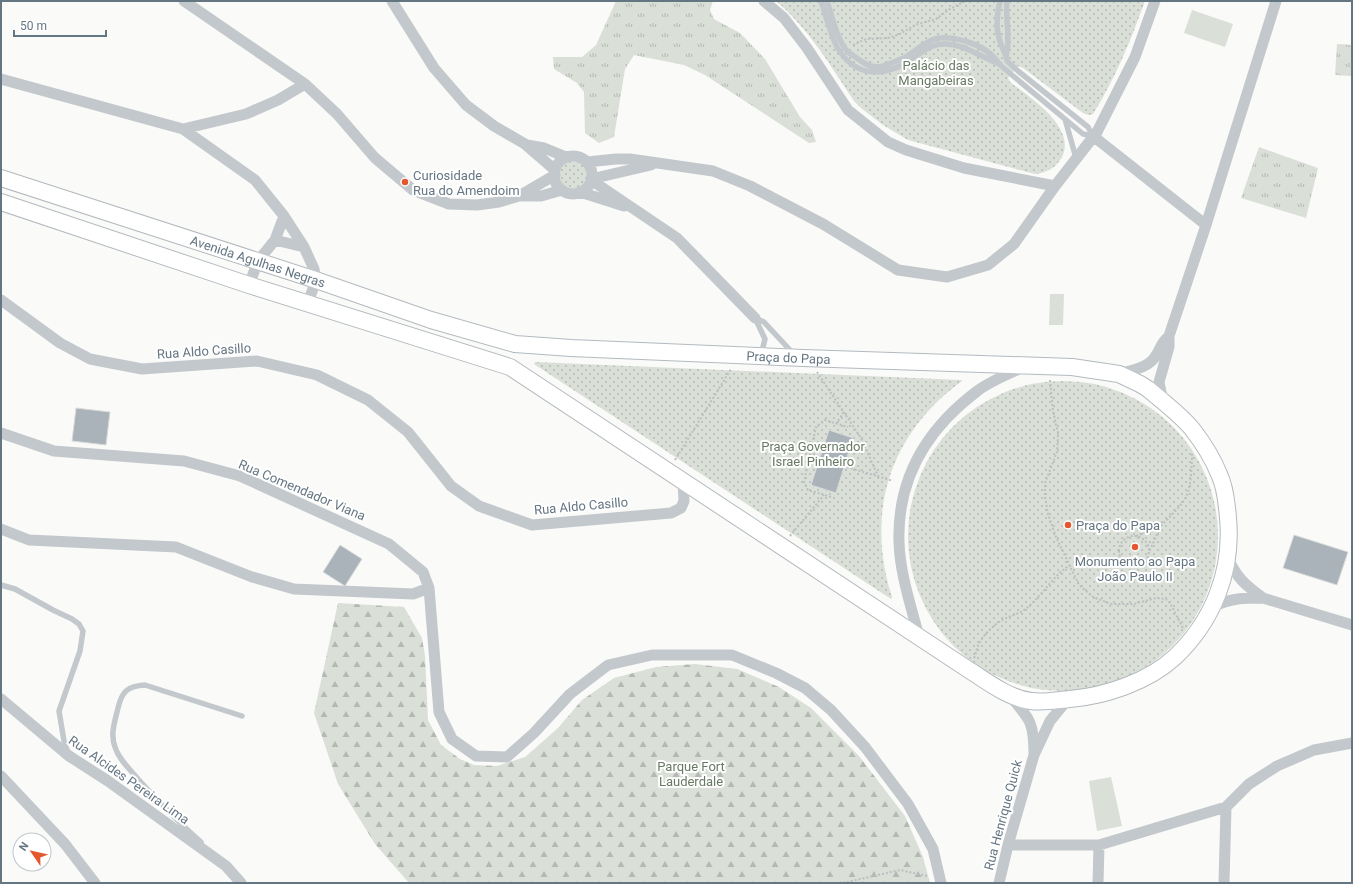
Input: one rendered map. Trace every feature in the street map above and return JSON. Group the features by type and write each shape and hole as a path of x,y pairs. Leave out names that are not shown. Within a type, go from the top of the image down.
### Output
{"street":[{"path":"184,1 305,84 337,114 375,158 412,190 449,204 477,205 499,202 519,196 541,196 562,190"},
{"path":"392,1 434,68 466,105 494,126 525,144 555,172 558,186 562,190 568,193 580,192 638,211"},
{"path":"764,1 784,18 807,48 848,110 888,142 906,150 964,168 1055,186"},
{"path":"587,162 616,159 661,163 713,171 750,186 817,220 898,270 947,277 988,265 1014,244 1055,186 1097,132 1135,57 1155,1"},
{"path":"1163,402 1159,382 1169,347 1169,336 1206,225 1276,1"},
{"path":"1,79 183,129 255,180 284,216 304,247 314,269 316,280 308,303"},
{"path":"183,129 246,114 278,100 305,84"},
{"path":"1093,136 1206,225"},
{"path":"525,144 544,148 566,157"},
{"path":"519,196 555,172 561,160 566,157 577,156 587,162 592,172 591,179 585,189 580,192"},
{"path":"591,179 661,163"},
{"name":"Avenida Agulhas Negras","path":"1,178 316,280 430,320 515,344"},
{"path":"591,179 677,238 755,318"},
{"name":"Avenida Agulhas Negras","path":"1,202 249,285 510,367"},
{"path":"249,285 258,261 275,240 284,216"},
{"path":"275,240 304,247"},
{"name":"Rua Aldo Casillo","path":"1,300 60,343 90,360 142,369 256,361 316,375 368,400 408,432 451,486 479,506 532,526 672,512 680,508 684,501 683,481"},
{"path":"1119,374 1147,365 1155,357 1161,343 1169,336"},
{"path":"510,367 515,344"},
{"name":"Praça do Papa","path":"510,367 969,670 1008,694 1030,701 1045,702 1088,697 1132,684 1153,673 1174,658 1190,641 1214,606 1222,583 1227,558 1229,532 1226,503 1220,475 1204,446 1192,429 1163,402 1140,384 1119,374 1072,367 803,358 571,348 515,344"},
{"path":"919,637 903,573 899,543 899,518 905,487 914,464 925,443 958,407 976,392 996,380 1026,366"},
{"name":"Rua Comendador Viana","path":"1,433 54,452 184,461 240,476 389,544 423,572 429,588"},
{"path":"1,529 29,540 176,547 252,577 294,589 413,594 429,588 439,712 452,740 476,756 508,757 534,733 570,694 608,665 652,655 732,655 776,673 805,688 831,710 846,726 865,747 908,804 933,849 941,881"},
{"path":"1227,558 1235,573 1241,580 1263,598"},
{"path":"1214,606 1228,600 1240,598 1263,598 1352,625"},
{"name":"Rua Henrique Quick","path":"1008,694 1027,715 1031,724 1034,734 1034,755"},
{"name":"Rua Alcides Pereira Lima","path":"1,699 69,756 108,781 226,866 241,883"},
{"name":"Rua Henrique Quick","path":"999,883 1008,845 1034,755 1050,721 1068,699"},
{"path":"1008,845 1099,845 1226,807 1249,784 1277,766 1314,750 1352,743"},
{"path":"1,776 65,844 94,883"},
{"path":"1224,883 1226,807"},
{"path":"1098,883 1099,845"}],"lane":[{"path":"821,1 833,37 842,54 859,68 869,73 880,73 905,64 937,44 961,46 1000,65 1083,134 1093,136"},
{"path":"827,1 837,30 846,48 864,63 879,67 906,56 929,41 944,38 975,44 994,56 1000,65"},
{"path":"1000,1 998,12 998,38 1007,61 1088,127 1093,136"},
{"path":"1006,56 1008,47 1007,1"},
{"path":"1065,120 1076,159"},
{"path":"755,318 765,339 761,356"},
{"path":"755,318 764,322 790,350 803,358"},
{"path":"1,585 15,589 52,610 72,619 79,624 84,631 80,651 59,711 64,741 69,756"},
{"path":"210,855 204,844 162,806 120,759 115,747 112,733 120,702 124,693 133,686 145,685 242,716"}],"path":[{"path":"846,48 866,39 888,38 900,34 915,25 936,19 965,1"},
{"path":"674,461 733,366"},
{"path":"1049,366 1058,433 1058,452 1045,483 1045,497 1048,514 1056,537 1080,585 1093,597 1111,604 1134,604 1156,598 1166,599 1174,609 1190,641"},
{"path":"815,370 861,438 878,476"},
{"path":"836,424 844,412"},
{"path":"831,497 808,490 804,482 816,428 825,420 848,427"},
{"path":"1161,526 1129,537 1122,543 1119,553 1123,562 1131,566 1136,566 1144,562 1161,526 1179,507 1187,494 1192,462 1192,429"},
{"path":"848,467 893,481"},
{"path":"790,537 824,495"},
{"path":"1134,536 1144,540 1149,549 1148,553"},
{"path":"969,670 983,637 1002,620 1027,608 1051,581 1070,565"},
{"path":"843,883 900,870 941,881"}],"green space":[{"path":"616,1 713,1 710,10 714,19 740,33 765,59 800,117 812,130 816,142 809,143 705,75 684,65 634,55 625,69 614,137 599,143 585,133 584,92 577,83 554,69 553,57 582,57 596,45"},
{"name":"Palácio das Mangabeiras","path":"776,1 1145,1 1122,59 1093,114 1089,115 1083,113 1023,68 1018,66 1008,78 1010,82 1039,104 1049,114 1063,135 1065,146 1060,161 1050,169 1035,174 908,140 883,125 854,101 809,35"},
{"path":"1192,10 1233,24 1225,47 1184,33"},
{"path":"1337,44 1352,45 1352,76 1335,75"},
{"path":"1259,147 1318,168 1306,218 1241,198"},
{"path":"573,161 583,165 587,175 583,185 573,189 563,185 559,175 563,165"},
{"path":"1050,294 1064,294 1063,325 1049,325"},
{"name":"Praça Governador Israel Pinheiro","path":"535,362 961,380 962,381 937,402 916,425 901,450 890,477 883,506 881,535 884,566 892,597 891,599 534,364"},
{"path":"1048,381 1078,381 1108,387 1136,399 1162,416 1183,437 1200,463 1212,491 1218,521 1218,551 1212,581 1200,609 1183,635 1173,646 1162,656 1136,673 1108,685 1078,691 1048,691 1018,685 990,673 964,656 943,635 926,609 914,581 908,551 908,521 914,491 926,463 943,437 964,416 990,399 1018,387"},
{"name":"Parque Fort Lauderdale","path":"338,603 404,607 422,638 425,656 428,720 441,745 460,759 474,765 497,766 525,757 558,728 582,700 614,678 656,667 695,664 737,669 779,687 811,708 859,756 905,816 923,857 930,883 409,883 375,844 338,784 314,713"},
{"path":"1111,777 1122,826 1097,831 1089,781"}],"building":[{"path":"76,408 110,412 106,445 72,441"},
{"path":"829,430 853,438 836,493 811,485"},
{"path":"1294,535 1348,552 1337,585 1283,568"},
{"path":"340,545 362,559 345,586 323,572"}],"place":[{"name":"Curiosidade Rua do Amendoim","path":"405,182"},
{"name":"Praça do Papa","path":"1068,525"},
{"name":"Monumento ao Papa João Paulo II","path":"1135,547"}]}
